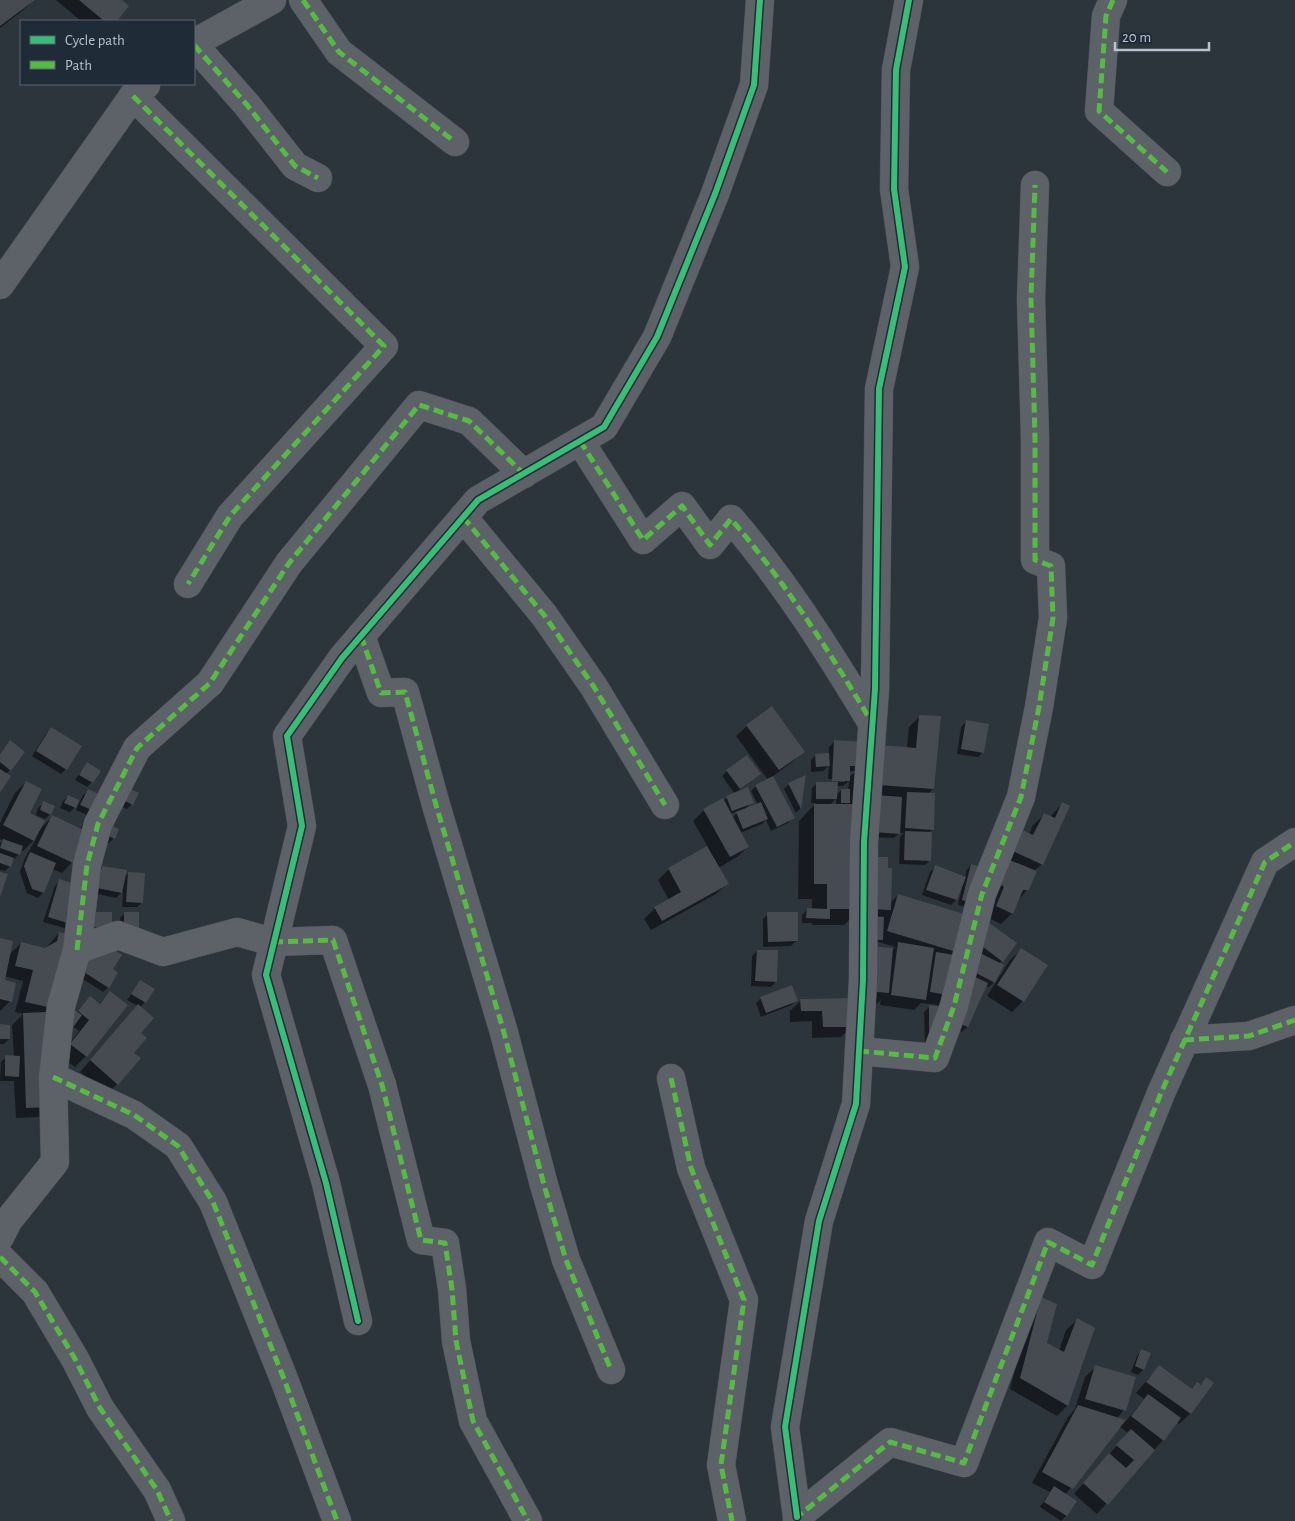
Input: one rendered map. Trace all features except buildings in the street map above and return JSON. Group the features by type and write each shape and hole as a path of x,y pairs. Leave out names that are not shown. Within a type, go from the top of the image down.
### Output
{"street":[{"path":"195,43 272,0"},
{"path":"303,0 339,52 455,142"},
{"path":"358,1321 326,1182 266,975 302,826 287,736 342,658 478,500 604,427 657,337 715,194 754,85 760,0"},
{"path":"797,1519 786,1428 820,1221 856,1104 862,980 864,842 875,689 879,389 905,267 894,189 896,70 909,0"},
{"path":"1113,0 1106,16 1100,111 1167,172"},
{"path":"195,45 247,105 295,166 318,178"},
{"path":"0,285 140,90 384,346 230,516 188,584"},
{"path":"859,1051 935,1058 954,1006 982,894 1023,788 1039,707 1053,618 1052,566 1035,560 1035,438 1031,299 1035,185"},
{"path":"0,1237 8,1221 55,1162 53,1077 61,1006 77,950 87,865 98,824 137,748 210,683 289,563 419,406 469,421 524,474"},
{"path":"580,441 642,540 682,506 710,545 731,519 756,548 825,644 872,724"},
{"path":"463,517 555,631 594,687 665,805"},
{"path":"361,636 381,693 405,692 436,805 503,1029 566,1260 611,1370"},
{"path":"797,1519 890,1442 964,1463 1048,1242 1092,1266 1161,1092 1265,862 1295,842"},
{"path":"77,950 118,935 164,952 238,932 273,942 333,940 382,1085 421,1240 445,1243 452,1289 456,1341 473,1421 528,1521"},
{"path":"1184,1040 1249,1036 1295,1020"},
{"path":"53,1077 134,1115 178,1146 213,1202 281,1370 338,1521"},
{"path":"671,1078 691,1168 744,1300 721,1465 732,1521"},
{"path":"0,1257 35,1292 75,1359 100,1408 157,1490 171,1521"}],"marked path":[{"path":"303,0 339,52 455,142"},
{"path":"1113,0 1106,16 1099,111 1167,172"},
{"path":"195,46 247,105 295,166 318,178"},
{"path":"133,96 384,346 230,516 188,584"},
{"path":"859,1051 935,1058 954,1006 982,894 1021,797 1039,707 1053,618 1051,566 1035,560 1035,438 1031,299 1035,185"},
{"path":"77,950 87,865 98,824 137,748 210,683 289,563 419,405 469,421 524,474"},
{"path":"580,441 643,540 682,506 710,545 731,519 770,567 806,617 871,721"},
{"path":"463,517 544,615 594,687 665,805"},
{"path":"361,636 381,693 405,692 436,805 503,1029 566,1260 611,1370"},
{"path":"797,1520 797,1517 890,1442 964,1463 1048,1242 1092,1265 1161,1093 1265,862 1295,842"},
{"path":"273,942 333,940 382,1085 421,1240 445,1243 452,1289 456,1341 473,1421 528,1521"},
{"path":"1184,1040 1249,1036 1295,1020"},
{"path":"53,1077 134,1115 178,1146 213,1202 284,1379 337,1521"},
{"path":"671,1078 691,1168 744,1300 721,1465 732,1521"},
{"path":"0,1257 35,1292 75,1359 100,1408 157,1490 171,1521"}],"cycle path":[{"path":"358,1321 326,1183 266,975 302,826 287,736 342,658 478,500 604,427 657,337 715,194 754,85 760,0"},
{"path":"797,1517 785,1427 819,1221 856,1104 863,980 864,842 875,689 879,389 905,267 894,189 896,70 909,0"}]}
